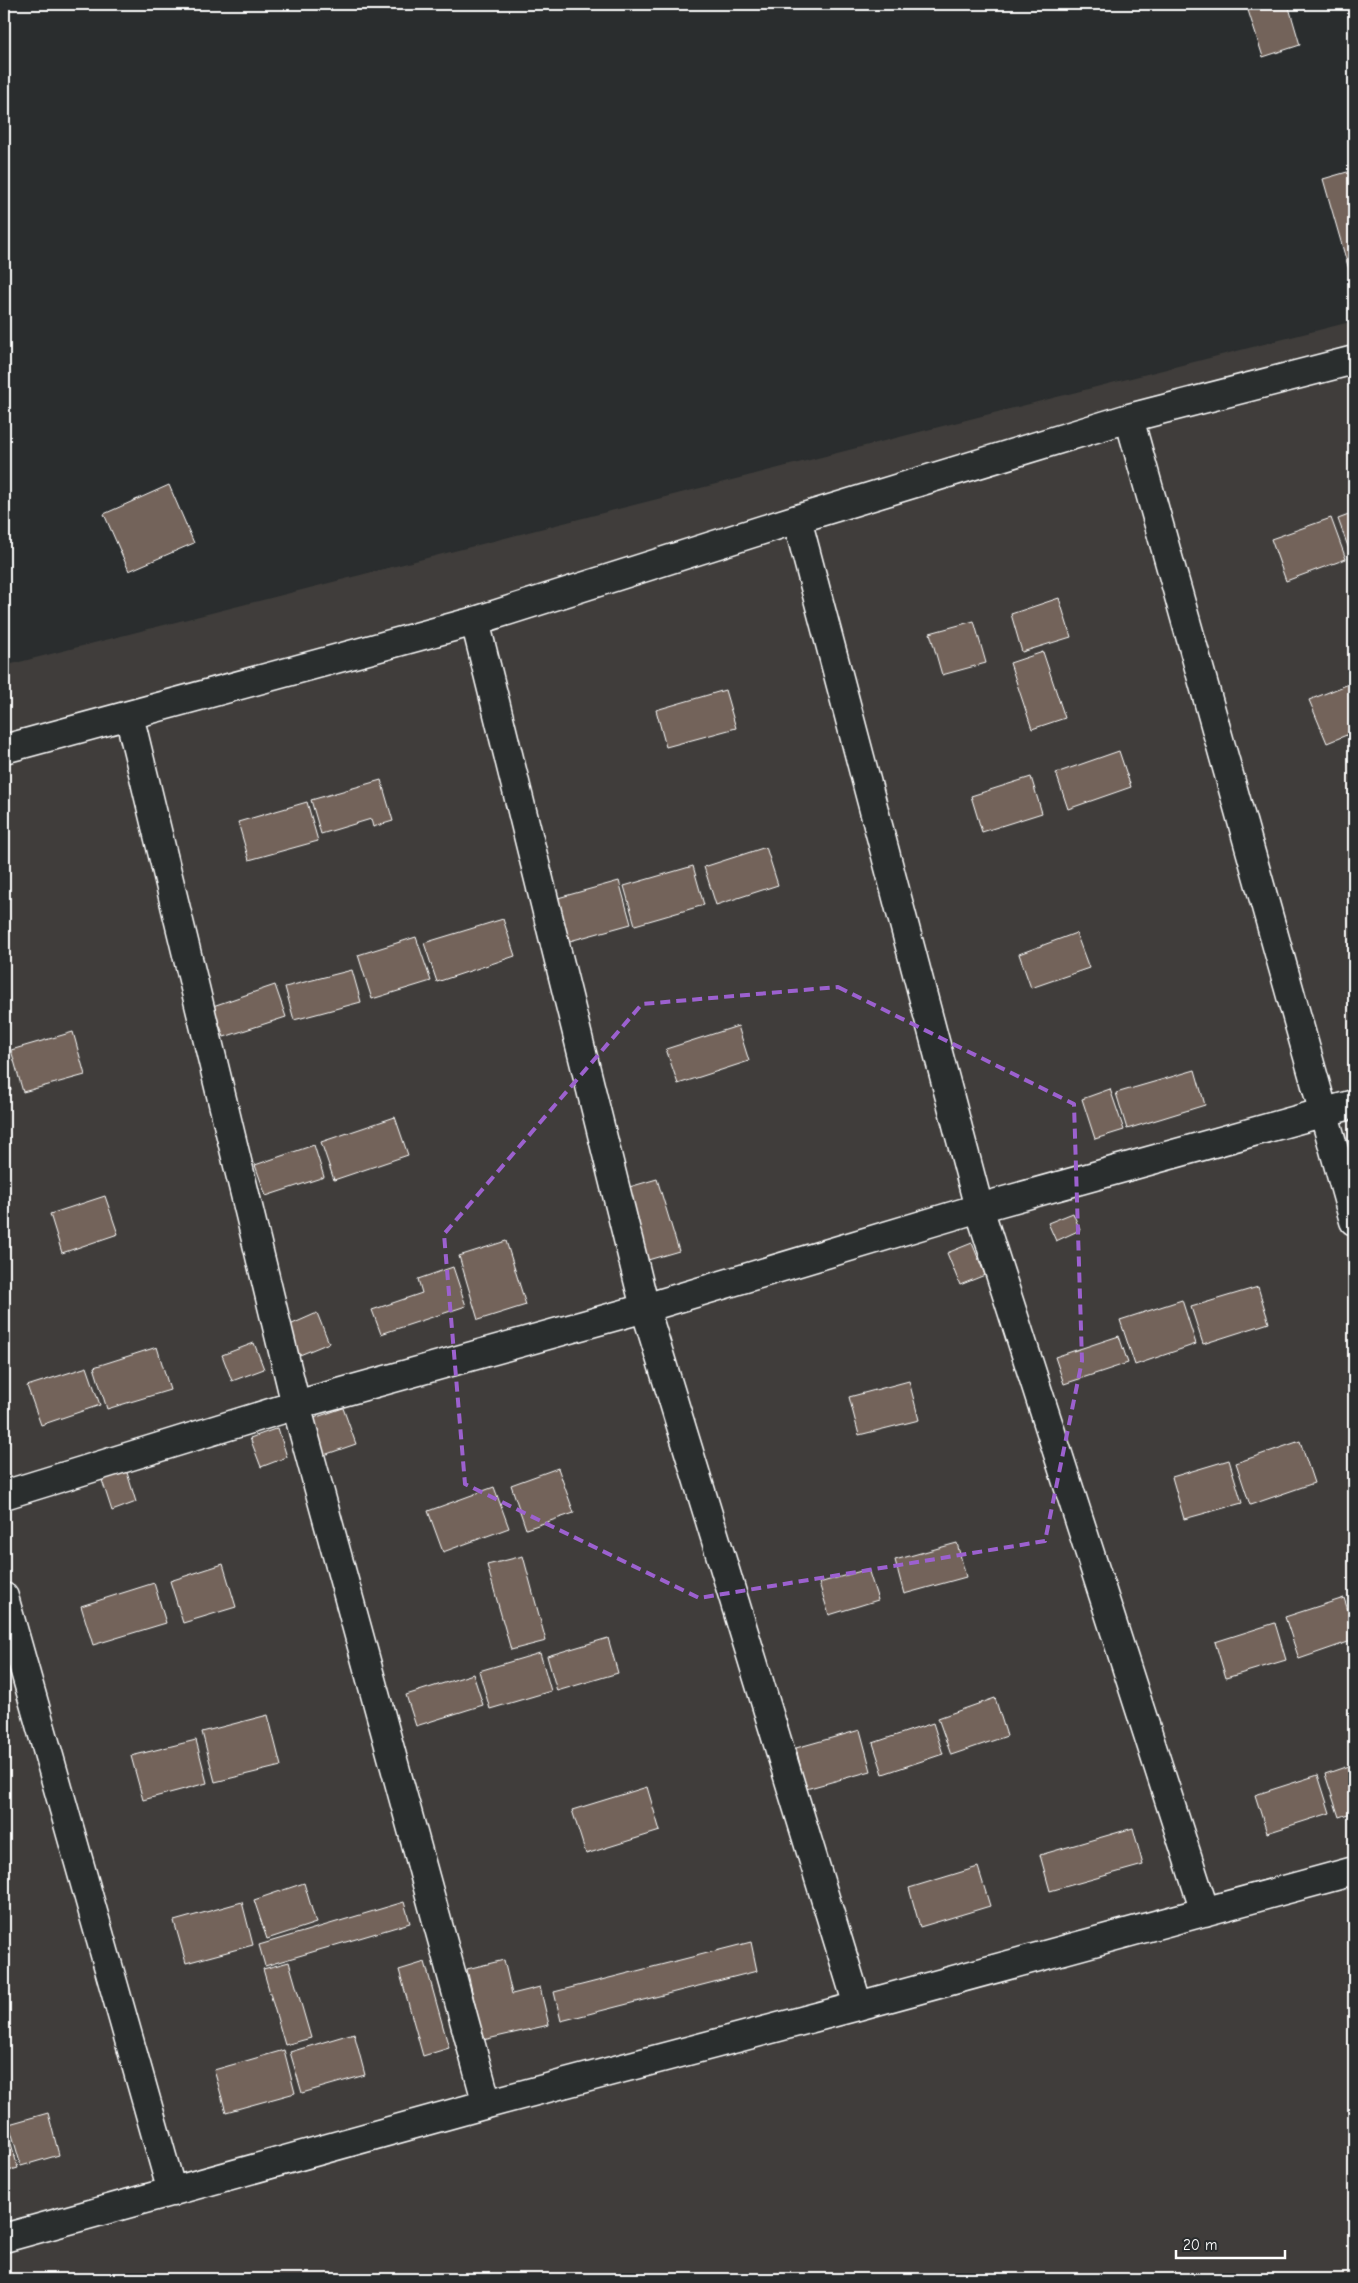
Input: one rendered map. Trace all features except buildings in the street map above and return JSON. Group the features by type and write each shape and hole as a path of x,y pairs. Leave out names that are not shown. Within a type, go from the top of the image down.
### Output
{"lane":[{"path":"4,749 475,621 797,519 1129,418 1354,360"},
{"path":"1129,418 1354,1221"},
{"path":"797,519 979,1208 1205,1912"},
{"path":"475,621 645,1308 858,2006"},
{"path":"129,715 296,1405 488,2104"},
{"path":"4,1496 296,1405 645,1308 979,1208 1354,1104"},
{"path":"4,1598 172,2192"},
{"path":"4,2238 488,2104 1354,1871"}],"highlighted area":[{"path":"838,987 1074,1104 1082,1361 1045,1541 699,1598 465,1484 444,1234 642,1004"}],"shaded area":[{"path":"1354,321 1354,2279 4,2279 4,666"}]}
